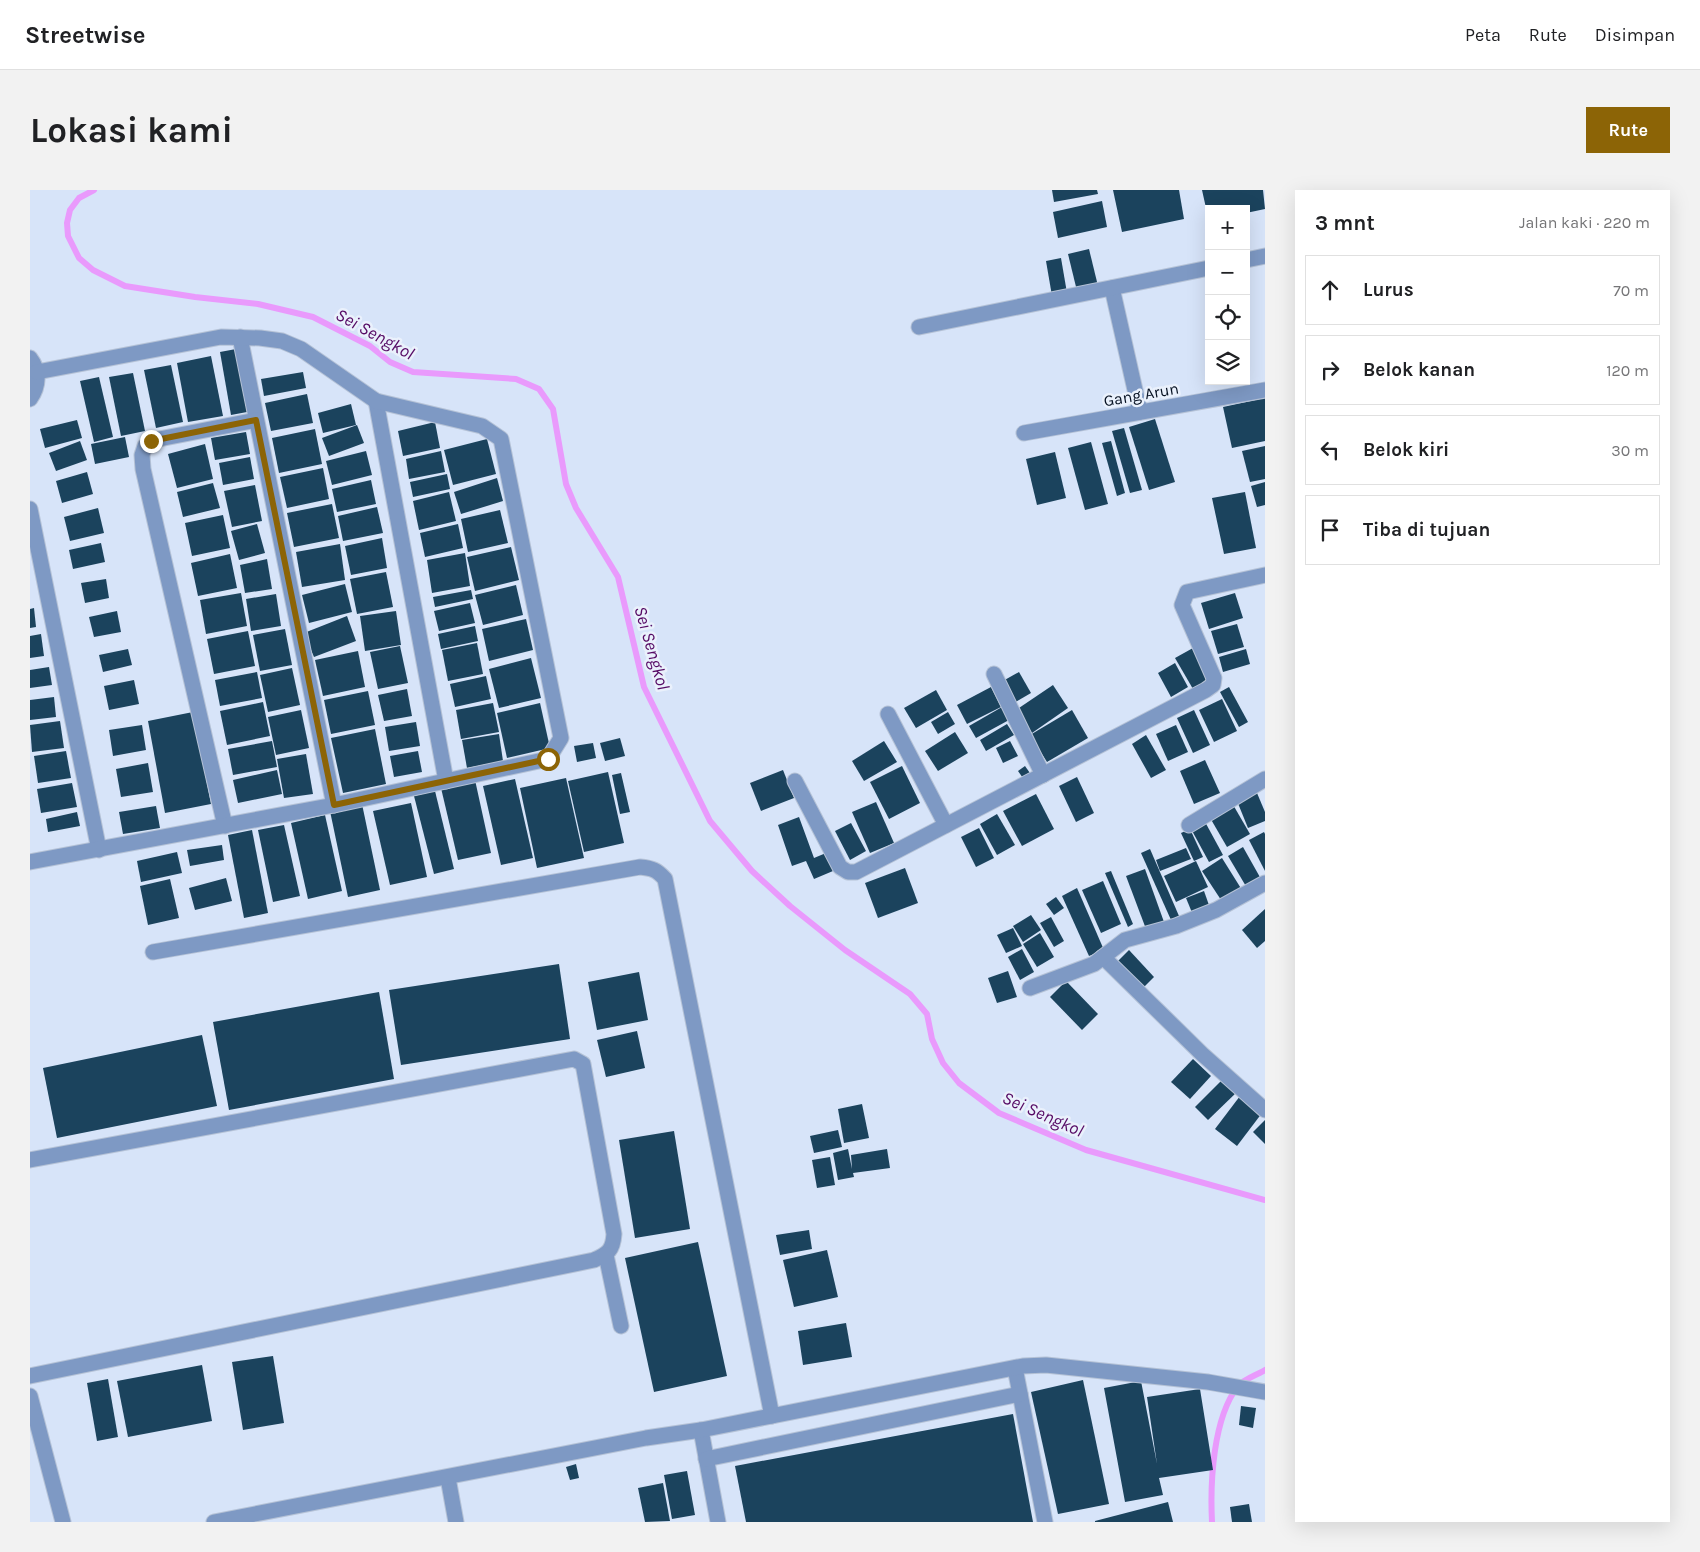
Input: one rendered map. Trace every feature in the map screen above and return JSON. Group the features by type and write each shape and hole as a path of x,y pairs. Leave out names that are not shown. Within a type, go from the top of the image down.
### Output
{"street":[{"path":"1250,259 1265,256"},
{"path":"919,327 1205,269"},
{"path":"1112,288 1140,412"},
{"path":"30,862 334,805 548,759 556,750 561,738 500,439 482,426 376,401 301,349 282,342 240,337 221,337 37,372"},
{"path":"240,337 334,805"},
{"path":"30,358 37,372 37,383 30,399"},
{"name":"Gang Arun","path":"1024,433 1265,390"},
{"path":"376,401 446,781"},
{"path":"225,826 143,468 142,455 145,446 159,439 256,420"},
{"path":"30,509 99,850"},
{"path":"795,781 840,867 848,872 856,872 1213,685 1214,678 1182,605 1184,598 1187,592 1265,574"},
{"path":"994,674 1043,775"},
{"path":"888,714 946,825"},
{"path":"1189,824 1265,779"},
{"path":"153,952 640,867 658,871 665,879 772,1416"},
{"path":"1030,988 1094,964 1125,940 1176,926 1265,883"},
{"path":"1103,957 1202,1054 1265,1110"},
{"path":"30,1160 574,1059 584,1064 614,1234 613,1247 606,1255 594,1260 30,1376"},
{"path":"606,1255 621,1326"},
{"path":"214,1522 288,1516 448,1478 646,1438 700,1430 1015,1368 1046,1365 1208,1382 1258,1391"},
{"path":"1015,1368 1045,1522"},
{"path":"706,1459 1020,1394"},
{"path":"30,1396 63,1522"},
{"path":"700,1430 718,1522"},
{"path":"448,1478 456,1522"}],"building":[{"path":"1052,190 1097,190 1098,194 1054,202"},
{"path":"1113,190 1179,190 1184,219 1122,232"},
{"path":"1202,190 1263,190 1265,209 1250,212 1250,205 1205,205"},
{"path":"1102,201 1107,227 1058,238 1053,212"},
{"path":"1089,249 1098,286 1077,291 1068,254"},
{"path":"1061,258 1067,293 1052,296 1046,261"},
{"path":"236,349 247,412 231,415 220,352"},
{"path":"211,356 223,416 188,422 177,363"},
{"path":"171,365 183,422 156,428 144,370"},
{"path":"303,372 306,388 264,396 261,379"},
{"path":"133,373 145,431 121,436 109,377"},
{"path":"99,377 113,437 94,442 80,381"},
{"path":"307,394 313,423 271,431 265,403"},
{"path":"1265,398 1265,441 1232,448 1223,407"},
{"path":"351,404 356,425 323,433 318,413"},
{"path":"1155,419 1175,482 1149,490 1129,427"},
{"path":"77,420 82,438 45,448 40,429"},
{"path":"435,422 440,448 403,456 398,431"},
{"path":"357,425 364,443 329,456 322,438"},
{"path":"1124,428 1142,490 1130,493 1112,431"},
{"path":"315,429 322,464 279,473 272,438"},
{"path":"246,432 250,454 215,460 211,438"},
{"path":"125,437 129,457 95,464 91,444"},
{"path":"487,439 496,474 453,485 444,450"},
{"path":"80,441 87,460 56,471 49,453"},
{"path":"1111,441 1125,493 1117,496 1102,443"},
{"path":"1091,442 1108,504 1085,510 1068,448"},
{"path":"205,444 213,479 177,488 168,454"},
{"path":"1265,446 1265,479 1250,482 1242,451"},
{"path":"366,451 372,475 332,485 326,461"},
{"path":"441,451 445,472 409,479 406,459"},
{"path":"1055,452 1066,498 1037,505 1026,459"},
{"path":"250,457 254,479 223,485 219,463"},
{"path":"323,468 329,499 287,508 280,477"},
{"path":"87,472 93,494 62,503 56,481"},
{"path":"447,474 450,489 413,497 410,482"},
{"path":"497,478 503,501 461,514 454,492"},
{"path":"371,480 376,504 337,512 332,489"},
{"path":"1265,482 1265,505 1257,507 1251,486"},
{"path":"213,483 220,508 183,517 177,492"},
{"path":"255,485 262,521 232,527 224,491"},
{"path":"449,492 456,521 419,530 413,501"},
{"path":"1245,492 1256,548 1224,554 1212,498"},
{"path":"332,504 339,538 294,547 287,513"},
{"path":"377,507 383,533 343,541 338,516"},
{"path":"98,508 104,533 70,541 64,517"},
{"path":"500,510 508,543 468,552 461,519"},
{"path":"223,515 230,548 192,556 185,523"},
{"path":"257,524 265,553 239,560 231,531"},
{"path":"458,524 463,548 425,557 420,533"},
{"path":"382,538 387,568 351,575 345,546"},
{"path":"101,543 105,562 73,569 69,550"},
{"path":"340,544 345,580 302,587 296,552"},
{"path":"511,547 519,580 475,591 467,557"},
{"path":"465,553 470,586 432,593 427,560"},
{"path":"230,554 237,588 198,596 191,563"},
{"path":"267,559 272,589 245,593 240,565"},
{"path":"386,572 393,607 357,614 350,579"},
{"path":"106,579 109,598 85,603 81,583"},
{"path":"345,584 352,612 309,623 302,595"},
{"path":"516,585 523,615 483,625 475,595"},
{"path":"471,590 473,599 435,607 433,597"},
{"path":"241,593 247,626 206,634 200,600"},
{"path":"1235,593 1243,618 1209,629 1201,603"},
{"path":"276,594 281,626 251,631 246,599"},
{"path":"470,603 475,623 439,631 434,611"},
{"path":"34,608 36,627 30,628 30,609"},
{"path":"117,611 121,632 94,637 89,617"},
{"path":"396,611 401,645 365,651 360,616"},
{"path":"347,616 356,641 314,657 304,633"},
{"path":"526,619 533,650 489,661 482,629"},
{"path":"1237,624 1244,647 1218,654 1211,631"},
{"path":"475,626 478,641 441,649 438,634"},
{"path":"285,629 292,665 260,671 253,635"},
{"path":"248,631 255,666 214,674 207,639"},
{"path":"41,634 44,656 30,658 30,636"},
{"path":"477,643 483,674 448,681 442,650"},
{"path":"400,646 408,683 378,689 370,652"},
{"path":"1193,648 1210,679 1193,689 1175,658"},
{"path":"128,649 132,665 103,672 99,655"},
{"path":"1246,649 1250,664 1223,672 1219,657"},
{"path":"358,651 365,687 323,696 315,660"},
{"path":"531,658 541,698 499,708 489,669"},
{"path":"1175,663 1188,687 1171,697 1158,673"},
{"path":"49,667 52,685 30,688 30,670"},
{"path":"292,668 300,705 268,712 260,675"},
{"path":"257,672 262,698 220,706 215,680"},
{"path":"1019,672 1031,693 1014,703 1001,682"},
{"path":"486,676 491,699 455,707 450,684"},
{"path":"134,680 139,704 109,710 104,686"},
{"path":"1053,685 1068,708 1032,733 1016,710"},
{"path":"991,687 1001,707 967,724 957,705"},
{"path":"1229,687 1248,722 1239,727 1220,692"},
{"path":"407,689 412,716 384,721 378,695"},
{"path":"936,690 947,710 916,728 904,708"},
{"path":"368,691 375,725 331,734 324,700"},
{"path":"54,697 56,717 30,720 30,700"},
{"path":"1222,699 1237,731 1214,742 1199,710"},
{"path":"263,702 270,736 227,745 220,711"},
{"path":"493,703 499,732 461,739 456,710"},
{"path":"540,703 550,748 507,758 497,713"},
{"path":"1002,707 1009,720 976,738 969,726"},
{"path":"301,710 309,748 276,755 268,717"},
{"path":"1072,710 1088,738 1047,762 1030,735"},
{"path":"1194,710 1210,745 1193,753 1177,718"},
{"path":"193,712 211,804 165,813 148,721"},
{"path":"948,712 955,724 938,734 931,722"},
{"path":"60,721 64,748 32,752 30,725"},
{"path":"416,722 420,746 389,751 385,727"},
{"path":"1007,724 1014,735 986,751 980,740"},
{"path":"142,725 146,750 113,756 109,730"},
{"path":"1176,725 1188,752 1168,761 1156,734"},
{"path":"375,729 386,784 343,793 331,738"},
{"path":"955,732 968,753 938,771 925,751"},
{"path":"499,734 503,761 467,768 462,740"},
{"path":"1146,735 1166,770 1151,778 1132,744"},
{"path":"620,738 625,756 605,761 600,743"},
{"path":"272,741 277,767 233,775 228,749"},
{"path":"884,741 897,762 864,781 852,761"},
{"path":"1010,741 1018,756 1003,763 996,748"},
{"path":"593,743 596,758 577,762 574,746"},
{"path":"66,751 71,778 38,783 34,756"},
{"path":"418,751 422,772 394,777 390,756"},
{"path":"306,754 313,794 284,798 277,759"},
{"path":"1205,760 1220,793 1194,804 1180,771"},
{"path":"148,763 153,792 121,797 116,769"},
{"path":"902,766 920,803 889,819 870,782"},
{"path":"1025,766 1032,776 1025,781 1018,771"},
{"path":"277,770 282,794 238,803 233,780"},
{"path":"783,770 794,798 761,811 750,783"},
{"path":"608,772 624,843 584,852 568,781"},
{"path":"621,773 630,812 620,814 612,775"},
{"path":"1077,777 1094,813 1076,822 1059,786"},
{"path":"566,778 584,858 537,868 520,788"},
{"path":"515,779 533,858 501,865 483,786"},
{"path":"475,780 491,853 458,860 441,788"},
{"path":"72,783 77,807 41,813 37,789"},
{"path":"435,791 454,869 434,874 414,796"},
{"path":"1257,793 1265,812 1265,821 1248,828 1237,801"},
{"path":"1036,794 1054,829 1022,846 1003,811"},
{"path":"876,802 894,843 870,853 852,812"},
{"path":"411,803 427,877 390,885 373,811"},
{"path":"1232,803 1250,834 1227,847 1209,816"},
{"path":"362,804 380,890 348,897 330,811"},
{"path":"156,806 160,828 123,834 119,812"},
{"path":"77,812 80,826 48,832 46,819"},
{"path":"997,814 1015,845 997,855 980,824"},
{"path":"325,815 342,891 308,899 291,823"},
{"path":"799,817 814,858 826,853 833,871 814,879 806,861 792,866 778,825"},
{"path":"1204,820 1223,855 1209,862 1190,827"},
{"path":"851,823 866,851 850,860 835,831"},
{"path":"284,825 300,896 273,902 258,830"},
{"path":"979,828 994,858 976,867 961,837"},
{"path":"1190,829 1203,857 1194,861 1181,833"},
{"path":"252,830 268,913 244,918 228,835"},
{"path":"1264,832 1265,834 1265,871 1249,840"},
{"path":"222,845 224,860 190,866 187,850"},
{"path":"1243,847 1261,879 1247,888 1228,856"},
{"path":"1186,848 1191,859 1160,871 1156,860"},
{"path":"1150,849 1179,916 1171,920 1141,853"},
{"path":"177,852 182,873 141,882 137,861"},
{"path":"1222,858 1242,890 1223,903 1202,871"},
{"path":"1196,861 1208,887 1176,902 1164,876"},
{"path":"905,868 918,903 878,918 865,883"},
{"path":"1145,869 1164,922 1146,929 1126,876"},
{"path":"1111,871 1133,924 1128,927 1105,873"},
{"path":"226,878 232,901 195,910 189,888"},
{"path":"170,879 179,918 148,925 140,886"},
{"path":"1103,881 1121,924 1101,933 1082,890"},
{"path":"1077,888 1104,950 1089,956 1062,896"},
{"path":"1204,891 1210,908 1193,915 1186,898"},
{"path":"1056,897 1064,908 1054,915 1046,904"},
{"path":"1265,909 1265,941 1257,948 1242,930"},
{"path":"1031,915 1041,930 1023,942 1013,926"},
{"path":"1051,917 1064,941 1054,947 1040,923"},
{"path":"1013,928 1022,946 1006,953 997,935"},
{"path":"1040,933 1054,957 1037,967 1023,944"},
{"path":"1022,949 1034,972 1020,980 1008,957"},
{"path":"1129,950 1154,977 1144,987 1118,961"},
{"path":"559,964 570,1039 401,1065 389,990"},
{"path":"1008,971 1017,997 997,1003 988,978"},
{"path":"639,972 648,1020 597,1030 588,982"},
{"path":"1066,981 1098,1014 1082,1030 1050,997"},
{"path":"379,992 394,1079 229,1110 213,1022"},
{"path":"637,1031 645,1068 606,1077 597,1040"},
{"path":"202,1035 217,1106 57,1138 43,1068"},
{"path":"1193,1059 1211,1076 1190,1099 1171,1082"},
{"path":"1225,1077 1238,1091 1208,1120 1195,1107"},
{"path":"1240,1096 1262,1113 1237,1146 1215,1129"},
{"path":"862,1104 869,1138 844,1143 838,1109"},
{"path":"1265,1120 1265,1144 1253,1132"},
{"path":"838,1130 842,1147 814,1153 810,1136"},
{"path":"674,1131 690,1229 635,1238 619,1140"},
{"path":"848,1149 852,1169 851,1155 887,1149 890,1168 853,1173 854,1177 838,1180 833,1153"},
{"path":"830,1157 835,1185 817,1188 812,1160"},
{"path":"809,1230 812,1249 780,1255 776,1235"},
{"path":"698,1242 727,1376 654,1392 625,1258"},
{"path":"827,1250 838,1297 794,1307 783,1260"},
{"path":"846,1323 852,1357 803,1365 798,1331"},
{"path":"273,1356 284,1423 243,1430 232,1362"},
{"path":"202,1365 212,1421 128,1437 117,1381"},
{"path":"108,1379 118,1437 97,1441 87,1383"},
{"path":"1083,1380 1109,1504 1058,1514 1031,1392"},
{"path":"1141,1381 1157,1464 1147,1397 1200,1389 1213,1470 1159,1478 1163,1495 1125,1502 1104,1388"},
{"path":"1241,1406 1256,1408 1253,1428 1239,1425"},
{"path":"1013,1414 1033,1522 746,1522 735,1466"},
{"path":"576,1464 579,1478 570,1480 566,1467"},
{"path":"687,1471 695,1515 672,1519 664,1475"},
{"path":"663,1483 670,1521 645,1522 638,1488"},
{"path":"1168,1502 1173,1522 1095,1522 1095,1521"},
{"path":"1249,1504 1252,1522 1232,1522 1230,1507"}],"waterway":[{"name":"Sei Sengkol","path":"94,190 79,198 70,210 67,223 68,236 79,258 93,270 125,286 195,297 258,304 313,317 370,346 390,362 413,372 516,379 539,389 553,409 566,484 576,508 618,577 644,687 710,821 752,871 790,906 845,950 910,994 927,1014 932,1039 943,1063 959,1083 999,1113 1086,1150 1265,1200"},
{"name":"Sei Sengkol","path":"1212,1522 1213,1470 1218,1433 1223,1415 1238,1386 1265,1370"}],"route":[{"path":"151,441 256,420 334,805 548,759"}]}
